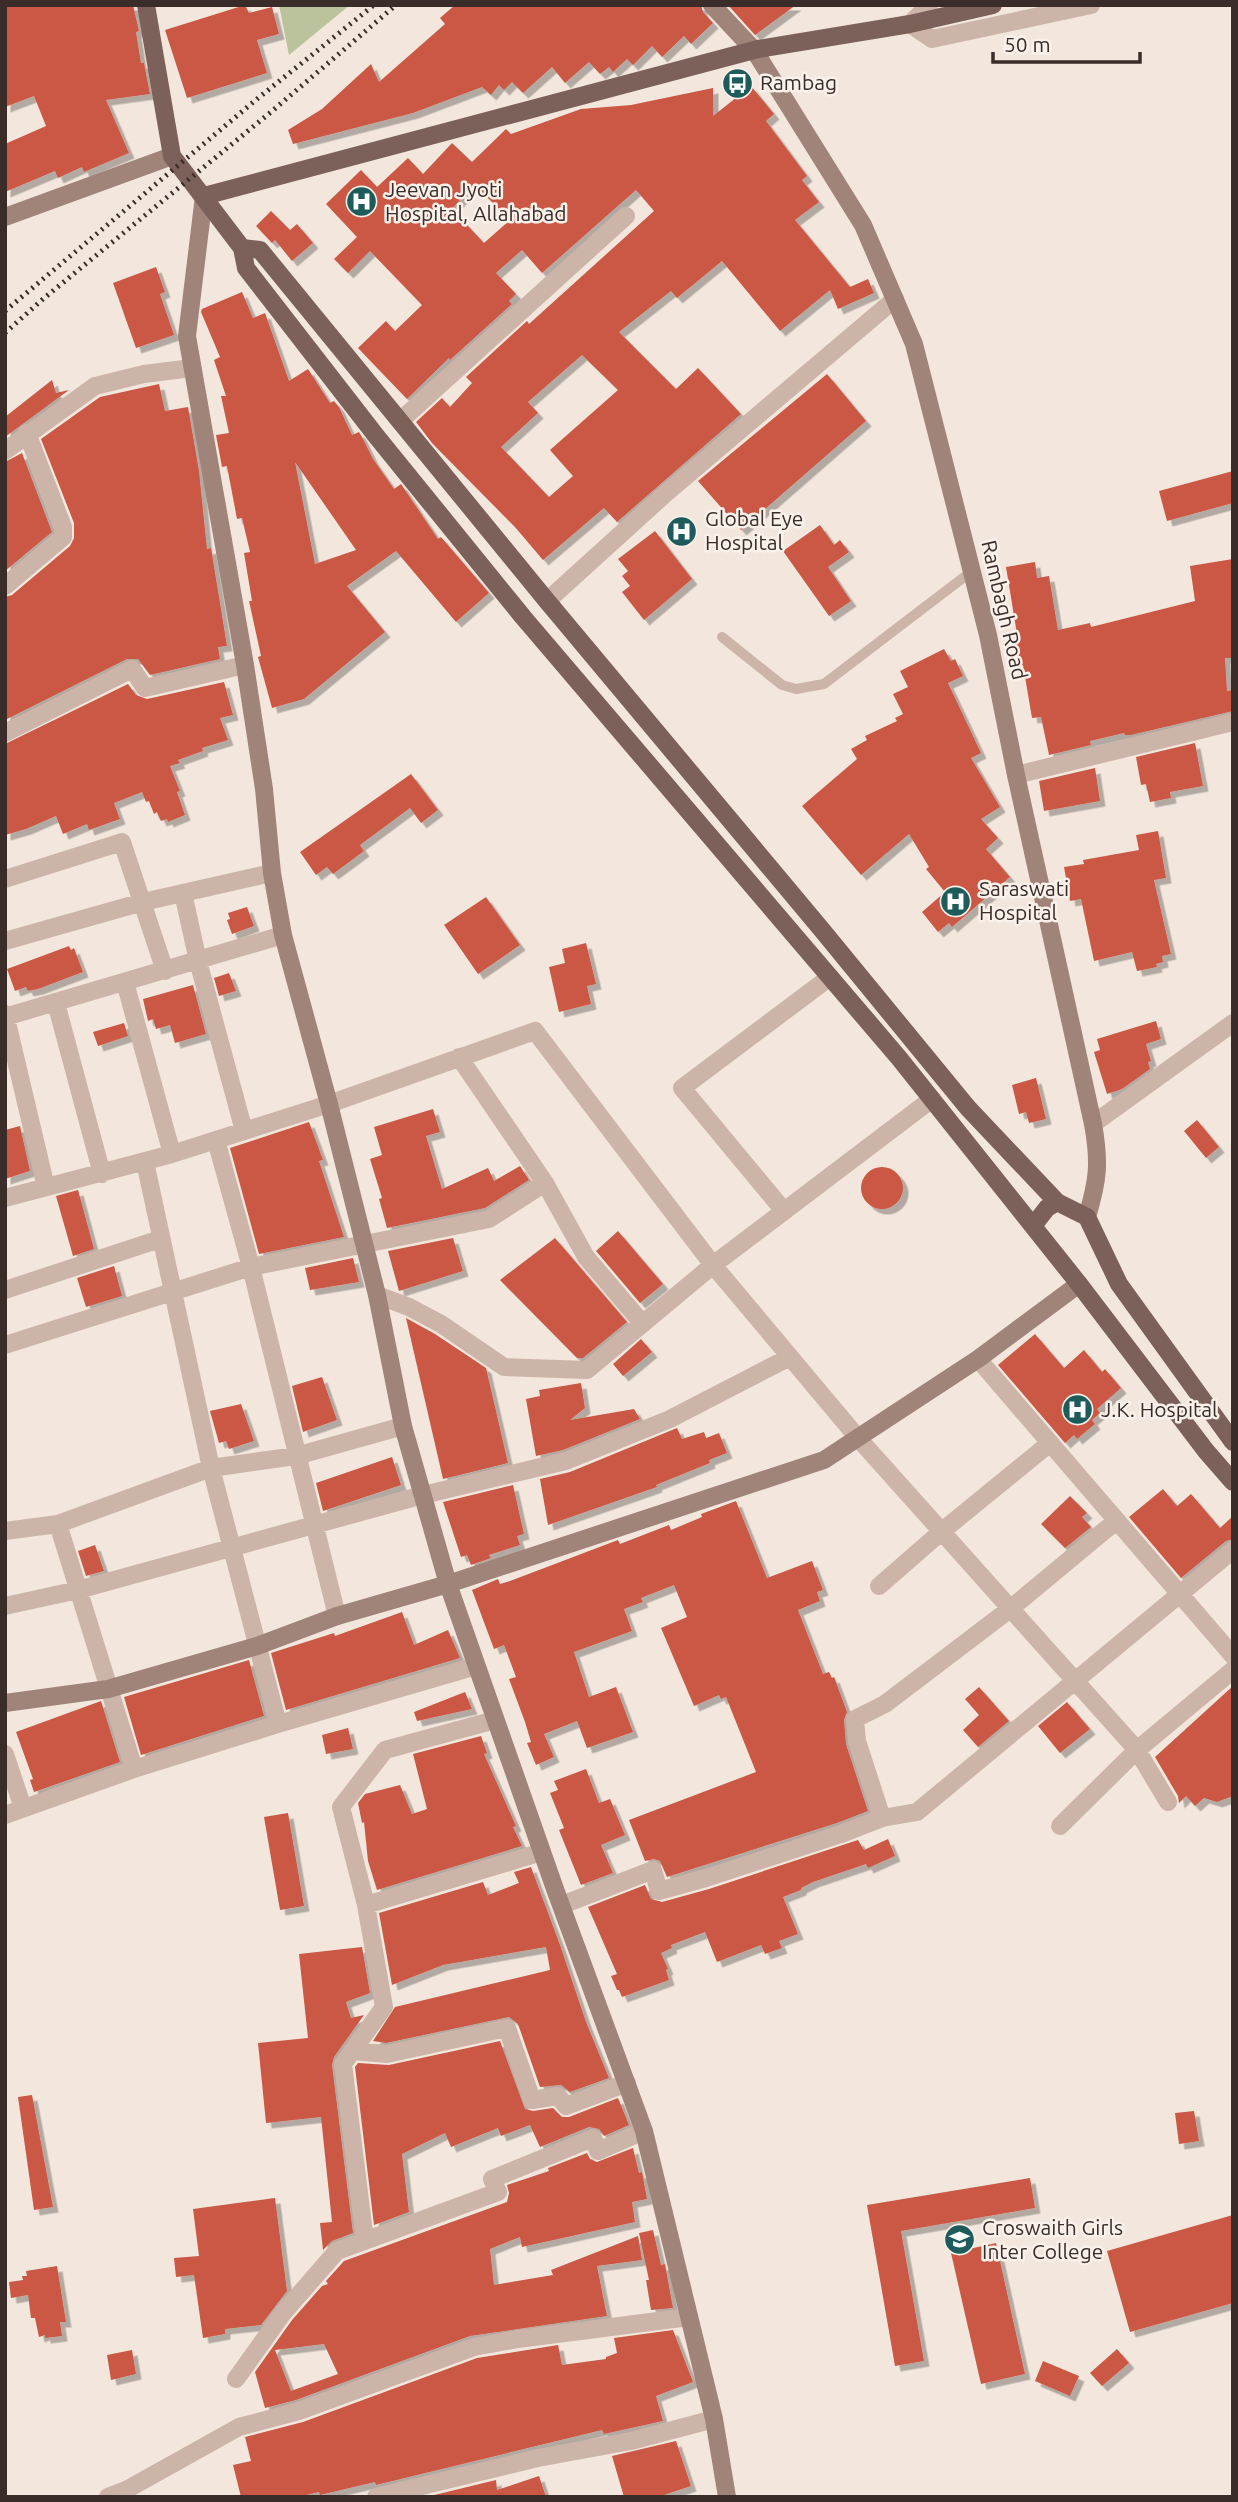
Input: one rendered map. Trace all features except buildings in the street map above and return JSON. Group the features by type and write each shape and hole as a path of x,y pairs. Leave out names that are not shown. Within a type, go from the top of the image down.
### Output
{"main road":[{"path":"146,5 172,156 242,248 246,268 523,617 932,1099 1233,1482"},
{"path":"204,196 754,50 910,24 935,11 993,5"},
{"path":"242,248 260,250 968,1108 1057,1202 1087,1217 1119,1284 1233,1442"},
{"path":"1033,1226 1047,1208 1057,1202"},
{"path":"1092,1302 1119,1284"}],"street":[{"name":"Rambagh Road","path":"712,5 754,50 863,225 914,344 988,635 1093,1124 1098,1153 1097,1181 1087,1217"},
{"path":"910,24 932,38 1091,5"},
{"path":"5,217 172,156"},
{"path":"204,196 187,336 245,665 264,789 272,873 283,935 377,1295 403,1426 448,1584 542,1852 645,2131 714,2419 727,2497"},
{"path":"400,421 626,216"},
{"path":"547,601 665,494 895,299"},
{"path":"5,451 94,386 144,374 192,368"},
{"path":"5,586 63,537 63,527 27,433"},
{"path":"5,733 132,669 145,688 245,665"},
{"path":"1016,775 1233,722"},
{"path":"5,879 122,842 164,971"},
{"path":"5,941 143,902 272,873"},
{"path":"183,893 198,961 244,1131"},
{"path":"46,1187 6,1016 283,935"},
{"path":"784,1211 682,1088 831,977"},
{"path":"125,982 172,1154"},
{"path":"56,1003 102,1174"},
{"path":"1093,1124 1233,1023"},
{"path":"5,1198 172,1154 329,1104 535,1031 713,1265 858,1438 1137,1751 1168,1802"},
{"path":"459,1057 545,1183 586,1257 643,1324"},
{"path":"377,1295 410,1307 441,1324 504,1367 587,1370 713,1265 932,1099"},
{"path":"216,1140 251,1267 337,1616"},
{"path":"145,1162 211,1468 278,1724"},
{"path":"5,1345 251,1267 364,1242 489,1219 545,1183"},
{"path":"5,1290 160,1239"},
{"path":"5,1703 108,1689 257,1646 337,1616 448,1584 824,1460 978,1359 1079,1284"},
{"path":"5,1606 78,1590 423,1495 566,1461 670,1419 790,1357"},
{"path":"978,1359 1233,1656"},
{"path":"5,1531 58,1524 211,1468 296,1456 403,1426"},
{"path":"879,1586 1050,1443"},
{"path":"882,1818 857,1741 855,1719 886,1704 1010,1609 1116,1521"},
{"path":"58,1524 134,1769"},
{"path":"562,1905 653,1870 659,1891 841,1834 882,1818 917,1812 1233,1550"},
{"path":"5,1815 134,1769 476,1666"},
{"path":"1060,1826 1137,1751 1233,1670"},
{"path":"365,2241 343,2064 384,2007 366,1905 341,1807 385,1750 495,1720"},
{"path":"5,1754 23,1808"},
{"path":"366,1905 542,1852"},
{"path":"352,2051 387,2054 508,2028 533,2100 558,2096 566,2106 627,2083"},
{"path":"236,2379 283,2313 337,2251 498,2192 492,2179 593,2138 598,2151 645,2131"},
{"path":"108,2497 126,2490 239,2427 299,2411 474,2347 689,2316"},
{"path":"376,2497 538,2458 631,2441 714,2419"}],"lane":[{"path":"722,637 782,685 796,689 824,684 972,570"}],"green space":[{"path":"279,5 350,5 289,55"}],"railway":[{"path":"5,311 257,99 374,5"},
{"path":"5,333 396,5"}],"place":[{"name":"Rambag","path":"737,83"},
{"name":"Jeevan Jyoti Hospital, Allahabad","path":"362,202"},
{"name":"Global Eye Hospital","path":"682,531"},
{"name":"Saraswati Hospital","path":"956,901"},
{"name":"J.K. Hospital","path":"1078,1410"},
{"name":"Croswaith Girls Inter College","path":"959,2240"}]}
